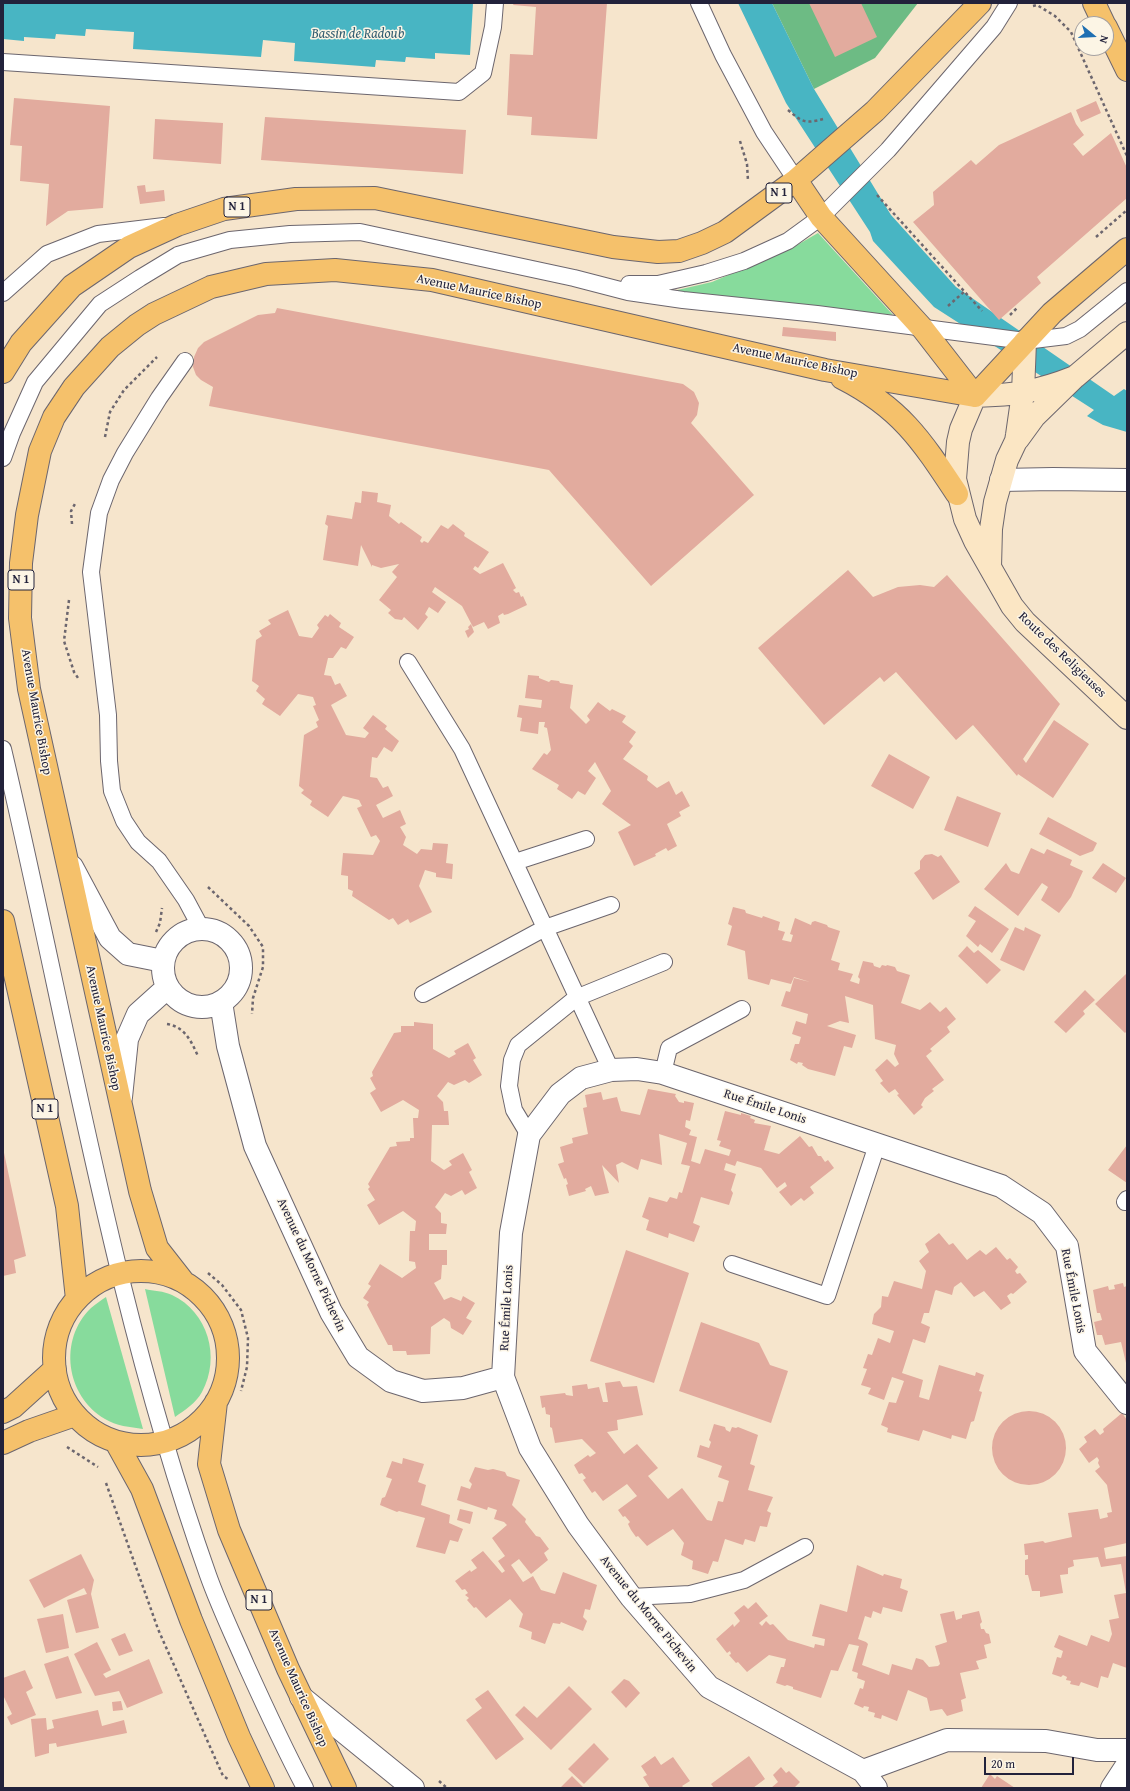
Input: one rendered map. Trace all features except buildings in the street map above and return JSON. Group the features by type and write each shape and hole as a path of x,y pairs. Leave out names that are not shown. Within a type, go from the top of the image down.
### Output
{"main road":[{"name":"N 1","path":"3,372 20,343 72,286 129,247 177,225 224,209 296,199 375,198 579,240 658,252 679,251 702,243 725,232 796,180 875,112 980,5"},
{"path":"1114,43 1127,70"},
{"path":"796,180 821,217 923,329 974,396 1052,313 1127,249"},
{"name":"Avenue Maurice Bishop","path":"182,1280 157,1248 140,1191 64,854 29,689 20,618 21,563 40,451 54,417 74,387 110,347 136,325 154,314 211,287 266,274 335,270 432,280 825,370 974,396"},
{"name":"N 1","path":"990,567 991,529 995,502 1007,460 1016,441 1034,417 1075,377 1127,333"},
{"name":"N 1","path":"1016,441 1023,393 1025,341"},
{"path":"825,370 876,398 901,418 918,437 957,494"},
{"name":"N 1","path":"974,396 1023,393 1049,388 1075,377"},
{"name":"Route des Religieuses","path":"974,396 961,429 958,442 955,479 957,494 965,519 1012,606 1025,622 1127,718"},
{"name":"N 1","path":"3,921 67,1206 77,1299"},
{"path":"140,1270 162,1272 182,1280 205,1296 220,1320 228,1347 227,1376 216,1402 204,1419 188,1432 165,1442 151,1445 134,1445 116,1442 94,1432 75,1415 62,1394 55,1369 55,1344 63,1320 77,1299 98,1282 119,1273 140,1270"},
{"path":"3,1412 13,1407 55,1369"},
{"name":"Avenue Maurice Bishop","path":"216,1402 209,1464 229,1530 301,1697 345,1788"},
{"path":"3,1443 28,1431 75,1415"},
{"path":"116,1442 142,1489 191,1620 239,1737 263,1788"}],"street":[{"path":"1001,480 1053,478 1127,480"},
{"path":"64,854 110,938 128,954 163,961"},
{"path":"201,928 214,930 226,937 235,947 240,959 241,972 238,984 221,1002 210,1006 197,1007 185,1003 175,996 168,987 164,975 163,961 168,949 176,938 188,931 201,928"},
{"path":"120,1104 127,1039 138,1014 168,987"},
{"name":"Avenue du Morne Pichevin","path":"221,1002 228,1046 255,1146 331,1312 358,1357 391,1381 423,1391 463,1388 503,1377 530,1448 578,1525 631,1597 708,1687 863,1771 876,1788"},
{"name":"Rue Émile Lonis","path":"503,1377 511,1233 529,1135 560,1094 581,1078 611,1070 638,1069 663,1073 1001,1186 1042,1213 1067,1246 1085,1352 1127,1404"},
{"path":"301,1697 413,1788"},
{"path":"863,1771 947,1740 1046,1742 1097,1750 1127,1750"},
{"path":"1112,1788 1127,1765"}],"lane":[{"path":"3,62 459,92 483,73 493,27 495,3"},
{"path":"699,3 723,55 764,132 796,180"},
{"path":"574,278 629,284 658,284 744,261 788,241 821,217 888,150 994,27 1009,3"},
{"path":"3,293 47,254 98,234 177,225"},
{"path":"3,458 12,433 35,382 70,338 100,304 178,255 230,240 290,234 360,232 574,278 628,292 683,300 817,314 923,329 1025,341 1066,336 1080,330 1127,290"},
{"path":"185,361 159,398 125,453 111,480 99,513 91,572 108,716 109,762 112,791 124,821 138,842 159,861 186,900 201,928"},
{"path":"408,662 462,749 576,998 611,1070"},
{"path":"3,749 92,1157 119,1273 165,1442 211,1583 278,1735 306,1788"},
{"path":"515,862 586,839"},
{"path":"423,994 544,928 611,905"},
{"path":"529,1135 514,1110 509,1086 512,1060 518,1046 576,998 664,962"},
{"path":"663,1073 669,1048 742,1009"},
{"path":"732,1264 827,1296 877,1145"},
{"path":"631,1597 690,1594 744,1580 805,1547"}],"path":[{"path":"1037,5 1055,16 1071,32 1127,156"},
{"path":"886,203 986,315"},
{"path":"1091,242 1127,210"},
{"path":"948,307 965,291"},
{"path":"1008,316 1020,305"},
{"path":"154,934 160,923 161,902"},
{"path":"162,1022 176,1025 187,1035 198,1056"},
{"path":"206,1272 222,1285 241,1310 248,1338 247,1367 240,1396"},
{"path":"63,1445 101,1469"},
{"path":"104,1477 158,1629 223,1776 234,1784"},
{"path":"437,1779 447,1788"}],"green space":[{"path":"772,3 918,3 875,58 814,89"},
{"path":"818,233 893,315 673,291 712,282 792,248"},
{"path":"145,1289 172,1295 184,1303 195,1312 208,1337 210,1364 208,1378 197,1400 175,1417"},
{"path":"106,1297 143,1429 118,1425 105,1419 92,1409 82,1396 75,1382 71,1367 71,1351 74,1336 81,1321 91,1308"}],"water":[{"name":"Bassin de Radoub","path":"3,3 473,3 470,55 435,53 435,59 406,57 405,62 376,60 375,67 294,61 295,43 263,40 261,57 133,49 134,32 86,29 85,36 56,34 55,39 24,37 24,41 3,39"},
{"path":"738,3 772,3 814,89 891,215 956,287 1114,396 1124,389 1127,391 1127,432 1103,425 1087,416 1094,410 934,307 873,241 870,232 786,103"}]}
